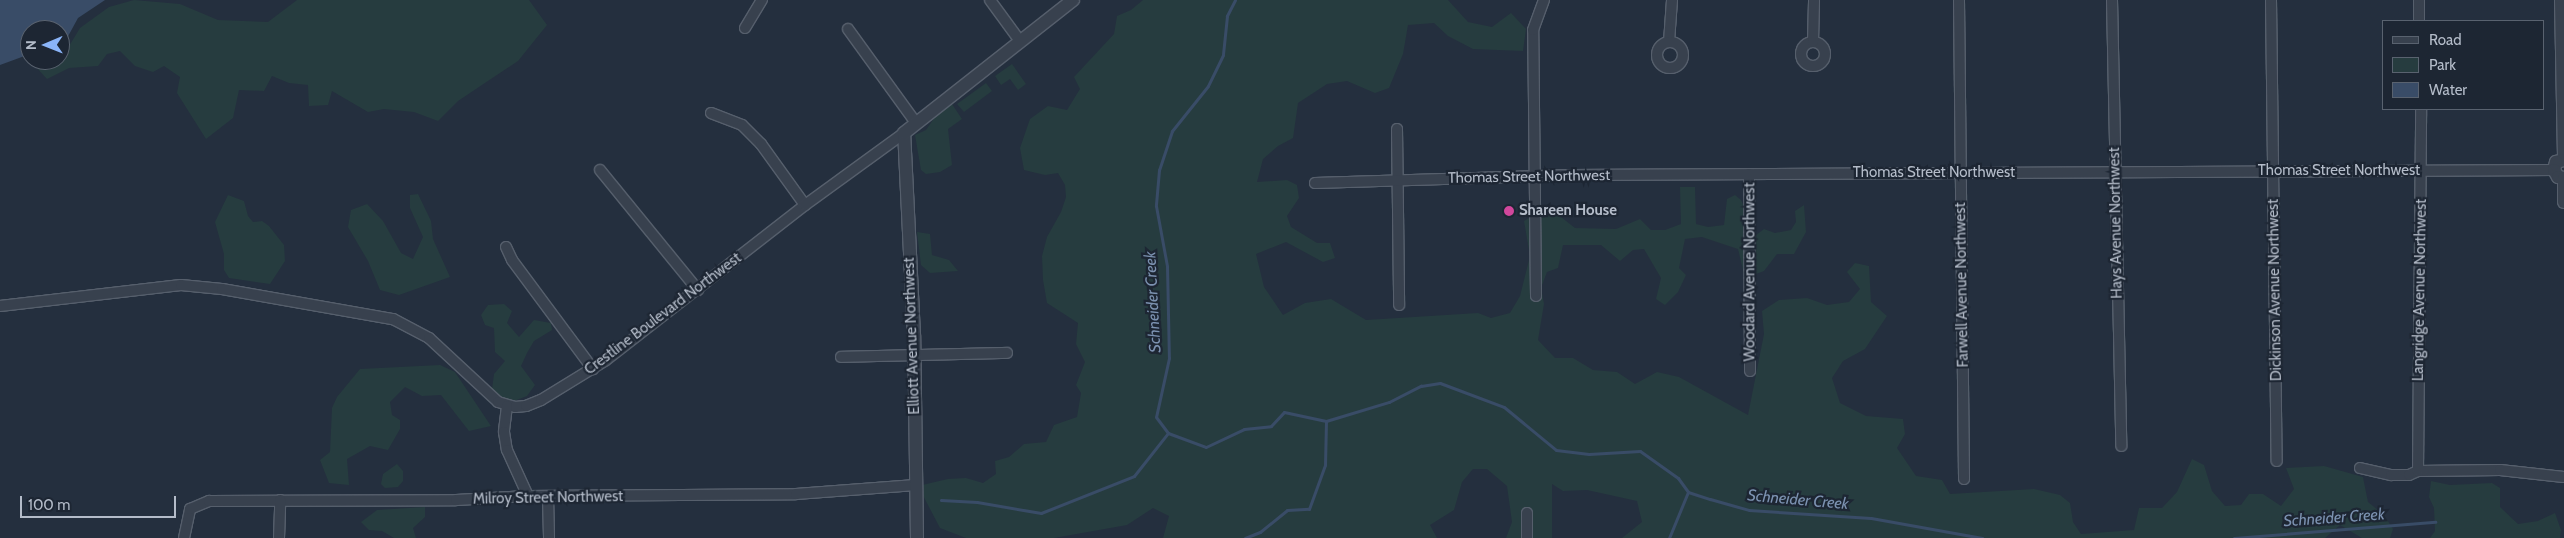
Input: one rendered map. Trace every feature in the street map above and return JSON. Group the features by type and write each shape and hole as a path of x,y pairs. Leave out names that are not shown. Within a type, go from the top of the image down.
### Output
{"street":[{"path":"745,28 762,0"},
{"path":"990,0 1020,41"},
{"name":"Crestline Boulevard Northwest","path":"507,406 533,403 593,369 698,290 805,205 904,134 1073,0"},
{"path":"1536,296 1533,30 1544,0"},
{"path":"1670,42 1672,0"},
{"path":"1813,42 1814,0"},
{"name":"Farwell Avenue Northwest","path":"1959,0 1964,479"},
{"name":"Hays Avenue Northwest","path":"2112,0 2120,446"},
{"name":"Dickinson Avenue Northwest","path":"2270,0 2276,461"},
{"path":"2419,0 2420,20"},
{"path":"2561,0 2564,160 2556,162 2564,202"},
{"path":"848,29 916,123"},
{"name":"Langridge Avenue Northwest","path":"2418,471 2421,110"},
{"path":"711,113 742,125 761,144 805,205"},
{"path":"1397,129 1399,305"},
{"name":"Elliott Avenue Northwest","path":"904,134 914,354 917,538"},
{"path":"600,170 698,290"},
{"name":"Thomas Street Northwest","path":"1315,183 1398,182 1535,176 1961,172 2273,174 2422,171 2560,175"},
{"name":"Woodard Avenue Northwest","path":"1749,174 1750,371"},
{"path":"506,247 512,260 593,369"},
{"path":"0,306 181,285 222,289 394,320 429,338 490,397 507,406 504,432 507,450 528,496"},
{"path":"841,357 1007,353"},
{"path":"2360,468 2391,476 2409,475 2418,471 2500,470 2564,478"},
{"name":"Milroy Street Northwest","path":"184,538 187,516 194,505 209,501 456,500 528,496 796,494 916,485"},
{"path":"548,496 549,538"},
{"path":"279,538 280,500"},
{"path":"1527,514 1527,538"}],"green space":[{"path":"134,0 180,4 218,20 268,22 297,0 529,0 547,25 518,61 458,101 438,121 414,112 384,109 368,112 332,91 328,105 309,106 308,85 289,83 272,76 264,91 239,90 233,118 206,139 177,93 180,77 164,66 153,72 135,66 120,51 107,54 98,66 70,68 70,44 80,28 109,7"},
{"path":"1143,0 1448,0 1468,22 1492,27 1511,13 1526,29 1523,51 1473,49 1448,36 1434,23 1408,25 1403,54 1389,88 1375,93 1347,81 1327,84 1298,103 1293,138 1278,146 1263,159 1257,182 1287,180 1297,185 1299,198 1287,216 1291,227 1317,243 1330,243 1335,258 1323,262 1286,242 1256,254 1264,287 1283,315 1305,303 1331,299 1366,320 1478,313 1491,318 1510,313 1520,296 1530,256 1524,221 1544,209 1552,210 1575,228 1616,229 1640,219 1651,230 1665,230 1681,224 1680,187 1695,187 1696,224 1708,227 1724,225 1727,199 1735,195 1741,200 1756,235 1764,229 1775,233 1791,230 1796,222 1795,211 1804,205 1806,232 1794,254 1777,254 1764,271 1745,278 1738,249 1702,237 1685,239 1679,268 1686,275 1678,292 1665,305 1656,299 1661,278 1644,249 1633,250 1620,261 1601,245 1563,245 1558,268 1547,272 1541,288 1544,304 1538,340 1555,358 1573,358 1593,370 1617,372 1635,384 1657,372 1679,377 1748,415 1764,334 1762,311 1779,300 1807,298 1827,305 1849,302 1860,289 1847,272 1855,263 1869,266 1871,302 1887,316 1865,349 1843,361 1832,378 1840,403 1866,416 1903,419 1905,434 1897,448 1916,476 1942,480 1950,494 2034,489 2060,495 2070,503 2073,522 2081,534 2134,530 2139,508 2162,508 2177,492 2192,459 2204,465 2212,491 2225,506 2241,505 2249,494 2263,494 2281,506 2294,489 2286,468 2324,466 2363,477 2368,502 2384,515 2393,529 2390,538 2362,538 2340,525 2325,538 1622,538 1642,522 1637,501 1587,490 1563,491 1552,484 1552,538 1506,538 1512,522 1507,486 1487,469 1473,469 1462,482 1454,510 1430,525 1437,538 1163,538 1169,516 1153,508 1127,525 1054,538 966,538 940,528 918,486 948,479 966,478 983,483 996,474 995,461 1009,457 1024,444 1046,442 1054,425 1077,417 1081,393 1076,385 1085,362 1076,344 1078,323 1047,303 1043,280 1042,256 1047,237 1061,212 1066,197 1065,185 1058,173 1045,175 1024,170 1020,148 1030,119 1048,106 1067,110 1080,89 1074,77 1114,34 1117,16 1131,10"},
{"path":"1012,64 1026,84 1018,90 1010,79 1001,85 995,76"},
{"path":"39,70 65,70 47,79"},
{"path":"986,83 992,91 964,112 957,104"},
{"path":"952,104 962,119 948,129 952,165 940,172 926,174 921,170 915,135 926,130 935,117"},
{"path":"418,194 431,221 433,239 450,277 399,295 380,290 368,261 348,227 351,210 367,204 383,221 401,253 413,259 423,237 410,208 410,195"},
{"path":"228,195 244,201 248,216 253,222 262,221 269,226 284,245 285,261 270,284 229,278 224,270 224,254 215,222"},
{"path":"917,232 930,234 932,255 949,260 958,271 930,273 921,265"},
{"path":"504,304 512,311 507,323 519,337 534,320 551,323 552,330 534,341 527,353 521,366 535,385 527,396 514,401 499,399 492,389 494,374 505,361 495,352 494,328 485,325 481,315 488,305"},
{"path":"440,365 455,372 491,426 469,431 441,395 422,396 405,387 390,402 392,415 400,420 400,429 388,450 370,446 347,459 349,485 329,483 320,460 330,452 332,408 337,397 360,369"},
{"path":"397,464 403,471 403,481 398,487 385,488 381,484 383,474"},
{"path":"2431,481 2450,485 2492,483 2500,488 2500,507 2518,524 2538,521 2555,513 2561,530 2560,538 2430,538 2435,531 2434,508 2429,497"},
{"path":"425,507 425,517 413,528 416,538 394,538 382,531 369,530 361,522 377,510"}],"water":[{"path":"0,0 105,0 78,18 70,33 70,20 20,20 20,58 0,65"}],"waterway":[{"name":"Schneider Creek","path":"1235,0 1227,16 1223,55 1208,86 1172,131 1159,170 1156,206 1167,266 1169,358 1156,417 1168,433 1206,447 1244,429 1271,426 1284,412 1326,421 1389,402 1421,386 1440,383 1504,407 1556,450 1589,454 1640,451 1678,478 1688,492 1710,499 1749,510 1871,518 1982,538"},
{"path":"1245,538 1260,532 1287,510 1309,509 1325,465 1326,421"},
{"path":"941,500 977,502 1041,513 1134,476 1168,433"},
{"path":"1669,538 1688,492"},
{"name":"Schneider Creek","path":"2234,538 2435,522"}],"place":[{"name":"Shareen House","path":"1509,211"}]}
